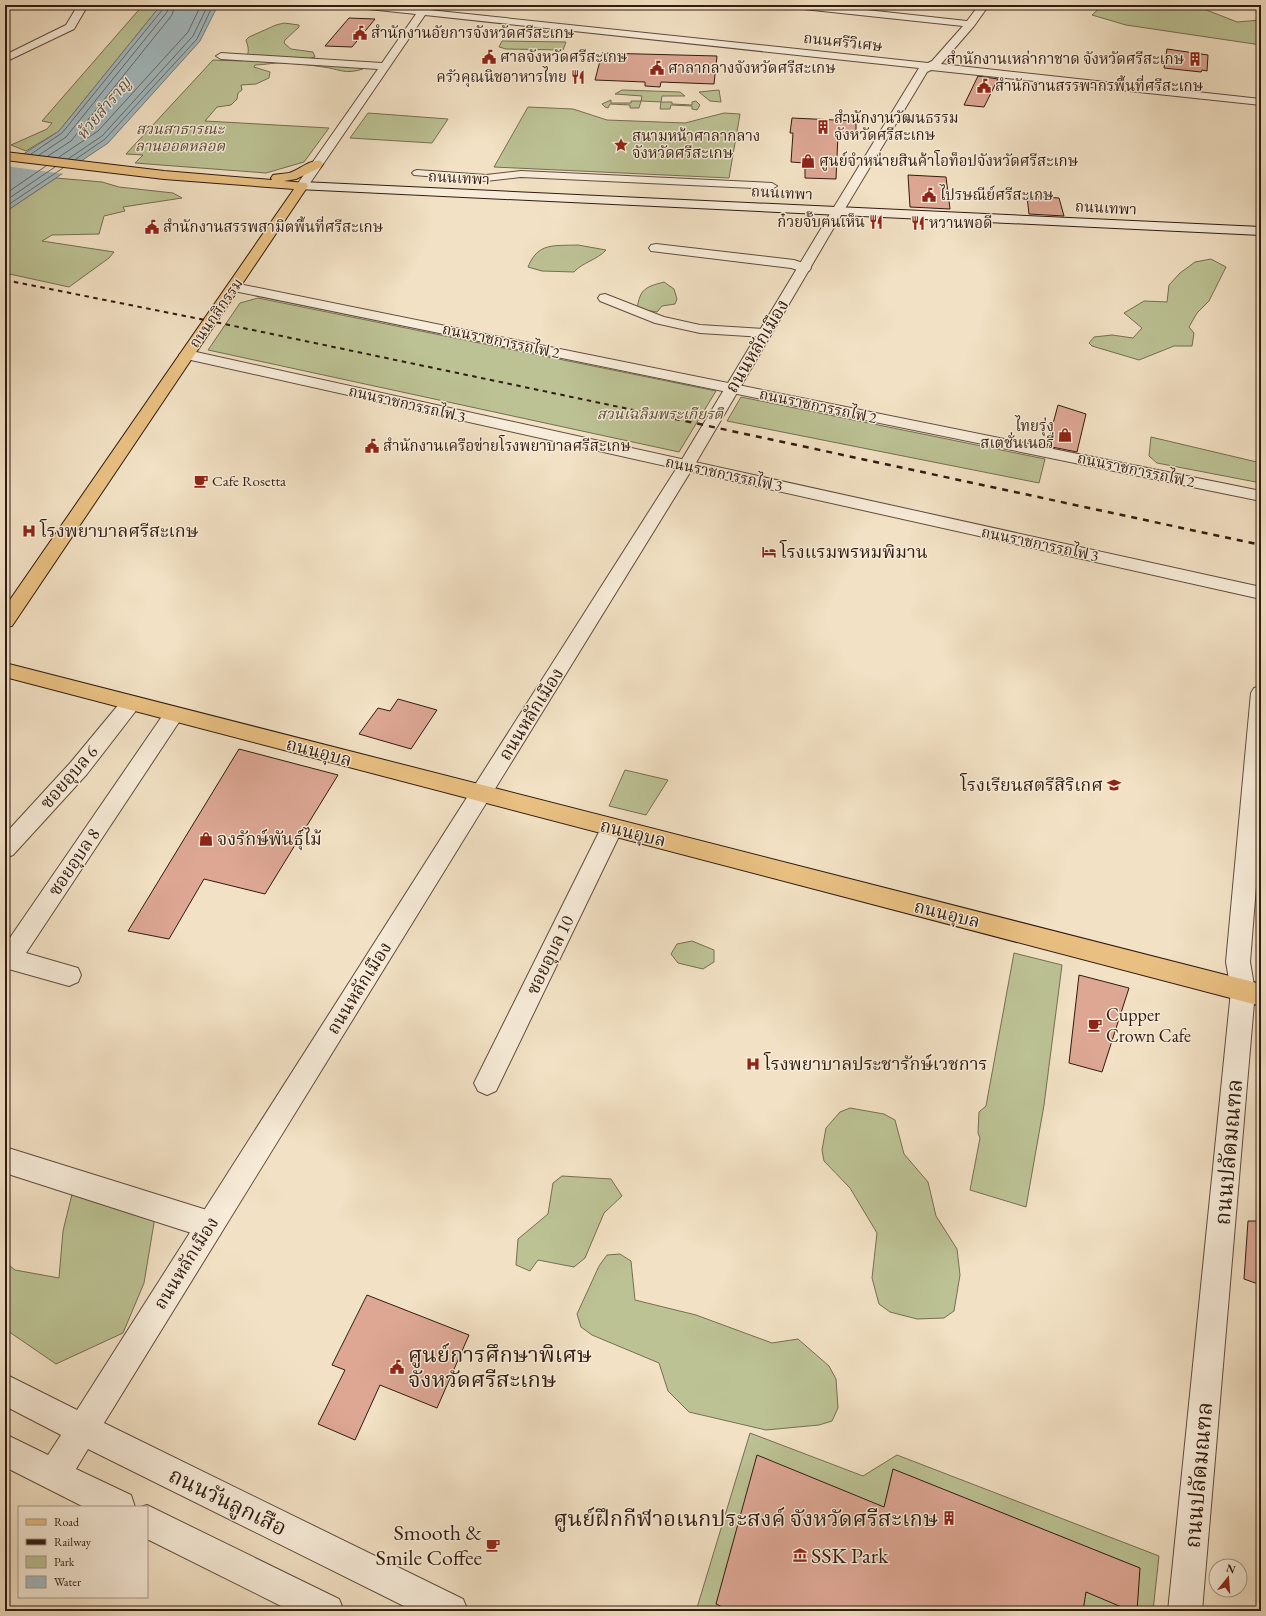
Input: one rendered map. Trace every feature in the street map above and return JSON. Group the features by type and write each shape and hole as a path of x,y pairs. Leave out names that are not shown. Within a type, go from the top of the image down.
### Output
{"main road":[{"path":"5,156 117,174"},
{"path":"5,163 279,189 302,186"},
{"path":"231,184 287,177 302,172 317,164"},
{"path":"231,184 261,192 281,203"},
{"name":"ถนนกสิกรรม","path":"5,621 234,287 281,203 302,186"},
{"name":"ถนนอุบล","path":"5,670 1252,993"}],"street":[{"path":"5,59 70,27 83,5"},
{"name":"ถนนศรีวิเศษ","path":"359,5 424,8 1261,102"},
{"path":"794,5 970,24"},
{"name":"ถนนหลักเมือง","path":"54,1475 686,466 923,70 936,64 984,5"},
{"name":"ถนนกสิกรรม","path":"302,186 386,66 424,8"},
{"path":"221,56 386,66"},
{"path":"417,173 486,178 521,174 772,186"},
{"name":"ถนนเทพา","path":"302,186 1261,231"},
{"path":"656,248 794,264 804,268"},
{"name":"ถนนราชการรถไฟ 2","path":"234,287 1261,496"},
{"path":"604,298 660,320 700,329 765,333"},
{"name":"ถนนราชการรถไฟ 3","path":"186,355 1261,593"},
{"name":"ถนนปลัดมณฑล","path":"1185,1611 1252,993 1238,962 1261,693"},
{"name":"ซอยอุบล 6","path":"5,849 80,768 131,703"},
{"name":"ซอยอุบล 8","path":"69,975 8,959 174,714"},
{"name":"ซอยอุบล 10","path":"487,1083 612,828"},
{"path":"5,1160 210,1225"},
{"name":"ถนนวันลูกเสือ","path":"5,1389 82,1429 451,1611"},
{"path":"5,1450 117,1506"},
{"path":"148,1522 327,1611"}],"green space":[{"path":"143,5 161,5 59,131 26,151 11,145 47,129 52,123 42,121"},
{"path":"1103,5 1194,5 1237,22 1261,20 1261,45 1126,25 1092,15"},
{"name":"สวนสาธารณะ ลานออดหลอด","path":"284,23 299,25 299,27 285,40 284,43 291,49 313,52 315,57 307,59 355,64 363,69 346,72 318,66 282,63 255,65 254,67 270,72 269,78 256,84 241,85 242,90 238,93 237,99 231,105 217,107 205,121 329,128 304,162 266,173 135,163 143,155 126,154 213,60 243,61 248,53 246,40 249,37"},
{"path":"502,41 566,42 563,50 506,49 499,47"},
{"path":"622,90 680,92 685,96 662,96 661,102 641,101 642,96 615,94"},
{"path":"719,90 721,102 710,101 699,92"},
{"path":"611,100 611,103 631,103 631,101 641,101 639,108 630,108 630,105 610,104 608,108 602,104"},
{"path":"696,101 700,105 697,110 692,109 692,106 671,105 670,109 660,109 661,102 692,105 692,102"},
{"name":"สนามหน้าศาลากลาง จังหวัดศรีสะเกษ","path":"528,107 573,109 607,120 685,123 724,113 740,114 729,178 494,167"},
{"path":"368,113 448,119 432,143 350,138"},
{"path":"56,178 102,182 119,187 173,193 182,198 123,207 125,211 104,216 99,234 52,235 42,241 114,252 109,258 69,287 5,273 5,212"},
{"path":"578,245 606,250 574,272 542,271 528,267 532,259 542,249 554,246"},
{"path":"1211,259 1226,267 1209,301 1197,313 1189,327 1194,333 1192,346 1174,346 1139,360 1092,346 1089,343 1094,337 1112,335 1133,338 1142,328 1124,313 1144,301 1167,302 1169,285 1180,273 1195,262"},
{"path":"664,282 674,289 677,299 675,304 662,306 657,312 637,309 638,302 644,290 648,287"},
{"name":"สวนเฉลิมพระเกียรติ","path":"258,298 716,391 679,452 208,350 240,303"},
{"name":"สวนเฉลิมพระเกียรติ","path":"741,397 1045,459 1039,483 727,421"},
{"path":"1151,437 1261,463 1261,483 1157,463 1149,456"},
{"path":"625,770 668,780 646,815 609,806"},
{"path":"692,941 714,950 714,962 703,969 678,963 671,954 677,944"},
{"path":"1014,953 1062,965 1044,1105 1026,1207 970,1190 980,1138 978,1133 979,1112 986,1106"},
{"path":"850,1108 884,1114 895,1120 904,1154 928,1182 936,1216 957,1249 960,1275 954,1311 944,1318 917,1319 890,1312 879,1304 872,1278 877,1233 850,1188 824,1161 822,1150 826,1128 840,1112"},
{"path":"562,1176 611,1179 622,1196 604,1213 585,1258 574,1267 538,1260 530,1271 516,1265 518,1239 548,1214 553,1183"},
{"path":"74,1186 155,1217 144,1283 123,1333 56,1364 5,1329 5,1262 15,1270 59,1278 63,1231"},
{"path":"620,1254 631,1261 635,1300 696,1315 772,1343 798,1339 829,1366 836,1379 838,1408 832,1421 819,1425 766,1430 689,1412 668,1391 659,1363 592,1335 581,1327 577,1314 599,1266 607,1255"},
{"path":"750,1433 863,1476 897,1455 1159,1556 1153,1611 696,1611"}],"water":[{"name":"ห้วยสำราญ","path":"161,5 218,5 200,41 108,143 5,212 5,166 59,131"}],"pier":[{"path":"20,154 83,161 65,174 5,166 5,164"}],"building":[{"name":"สำนักงานอัยการจังหวัดศรีสะเกษ","path":"349,18 375,19 352,47 325,46"},
{"name":"สำนักงานเหล่ากาชาด จังหวัดศรีสะเกษ","path":"1167,49 1208,55 1207,71 1202,70 1201,72 1164,68"},
{"name":"ศาลากลางจังหวัดศรีสะเกษ","path":"602,53 717,56 714,84 661,82 660,87 645,86 645,82 595,80"},
{"name":"สำนักงานสรรพากรพื้นที่ศรีสะเกษ","path":"978,76 998,79 984,107 964,105"},
{"path":"792,118 856,121 856,136 838,135 836,179 805,178 805,163 791,162 793,133 790,133"},
{"name":"ไปรษณีย์ศรีสะเกษ","path":"908,175 946,177 950,209 910,207"},
{"path":"1027,196 1059,198 1064,216 1029,214"},
{"name":"ไทยรุ่ง สเตชั่นเนอรี่","path":"1058,405 1086,414 1077,452 1047,446"},
{"path":"398,699 437,710 411,749 359,734 378,708 390,711"},
{"path":"239,749 338,775 265,894 204,879 169,939 128,931"},
{"name":"Cupper Crown Cafe","path":"1079,975 1129,988 1102,1072 1069,1063"},
{"path":"1248,1221 1261,1221 1261,1285 1244,1279"},
{"name":"ศูนย์การศึกษาพิเศษ จังหวัดศรีสะเกษ","path":"367,1295 469,1335 437,1408 380,1385 355,1440 318,1424 345,1370 332,1365"},
{"path":"757,1455 884,1507 893,1469 1140,1568 1137,1611 1131,1611 1086,1592 1083,1611 731,1611 716,1604"}],"railway":[{"path":"5,280 210,321 667,417"},
{"path":"662,416 1261,545"}],"place":[{"name":"สำนักงานอัยการจังหวัดศรีสะเกษ","path":"360,33"},
{"name":"ศาลจังหวัดศรีสะเกษ","path":"489,57"},
{"name":"สำนักงานเหล่ากาชาด จังหวัดศรีสะเกษ","path":"1195,59"},
{"name":"ศาลากลางจังหวัดศรีสะเกษ","path":"657,68"},
{"name":"ครัวคุณนิชอาหารไทย","path":"578,77"},
{"name":"สำนักงานสรรพากรพื้นที่ศรีสะเกษ","path":"984,86"},
{"name":"สำนักงานวัฒนธรรม จังหวัดศรีสะเกษ","path":"823,127"},
{"name":"สนามหน้าศาลากลาง จังหวัดศรีสะเกษ","path":"621,145"},
{"name":"ศูนย์จำหน่ายสินค้าโอท็อปจังหวัดศรีสะเกษ","path":"808,161"},
{"name":"ไปรษณีย์ศรีสะเกษ","path":"929,195"},
{"name":"ก๋วยจั๊บฅนเห็น","path":"876,222"},
{"name":"หวานพอดี","path":"918,223"},
{"name":"สำนักงานสรรพสามิตพื้นที่ศรีสะเกษ","path":"152,227"},
{"name":"ไทยรุ่ง สเตชั่นเนอรี่","path":"1065,435"},
{"name":"สำนักงานเครือข่ายโรงพยาบาลศรีสะเกษ","path":"372,446"},
{"name":"Cafe Rosetta","path":"201,481"},
{"name":"โรงพยาบาลศรีสะเกษ","path":"29,531"},
{"name":"โรงแรมพรหมพิมาน","path":"769,552"},
{"name":"โรงเรียนสตรีสิริเกศ","path":"1114,785"},
{"name":"จงรักษ์พันธุ์ไม้","path":"206,839"},
{"name":"Cupper Crown Cafe","path":"1095,1025"},
{"name":"โรงพยาบาลประชารักษ์เวชการ","path":"753,1064"},
{"name":"ศูนย์การศึกษาพิเศษ จังหวัดศรีสะเกษ","path":"397,1367"},
{"name":"ศูนย์ฝึกกีฬาอเนกประสงค์ จังหวัดศรีสะเกษ","path":"949,1518"},
{"name":"Smooth & Smile Coffee","path":"493,1545"},
{"name":"SSK Park","path":"800,1555"}]}
